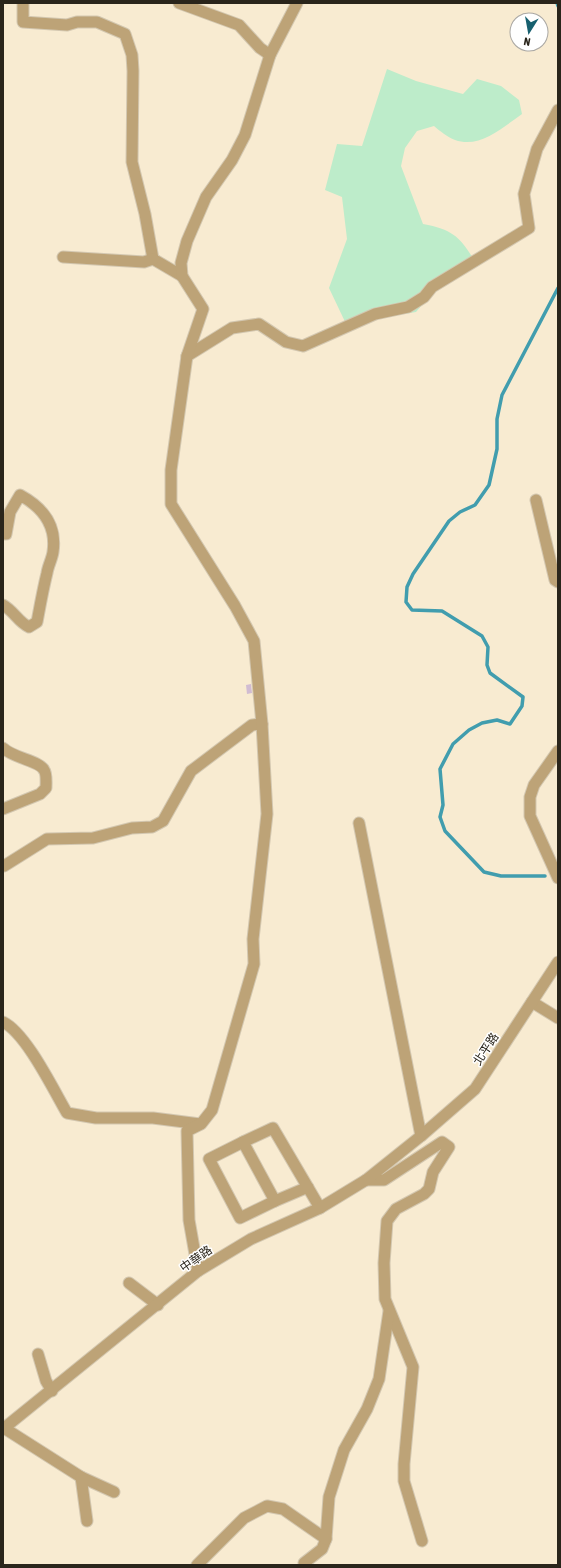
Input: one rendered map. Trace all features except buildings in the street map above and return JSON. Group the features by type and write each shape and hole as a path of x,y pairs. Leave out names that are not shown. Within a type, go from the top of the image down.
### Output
{"street":[{"path":"23,3 23,22 67,25 77,22 97,22 125,34 132,55 133,71 132,162 145,214 153,259"},
{"path":"179,3 239,25 260,48 270,55"},
{"path":"182,276 181,263 187,241 206,197 232,160 245,135 270,55 297,3"},
{"path":"187,356 232,328 259,324 286,342 303,346 374,314 408,307 424,297 432,286 529,228 524,194 537,149 558,110"},
{"path":"63,257 144,262 153,259 182,276 203,309 187,356 171,470 171,504 235,606 254,641 262,724 267,814 253,940 254,964 212,1110 201,1124 187,1130 189,1220 198,1271"},
{"path":"3,534 6,534 10,512 20,495 31,500 44,513 54,536 53,553 47,571 37,622 29,627 22,624 11,609 3,605"},
{"path":"536,500 555,580 558,582"},
{"path":"4,866 47,839 93,838 132,828 152,827 162,821 191,771 252,726 262,724"},
{"path":"3,748 17,758 39,764 45,770 46,788 40,794 3,809"},
{"path":"558,751 534,785 530,798 530,816 558,878"},
{"path":"359,822 421,1136"},
{"name":"北平路","path":"421,1136 476,1089 558,962"},
{"path":"532,1002 558,1018"},
{"path":"3,1022 12,1026 26,1044 67,1113 96,1118 152,1118 201,1124"},
{"path":"308,1187 240,1218 209,1159 273,1128 308,1187 320,1208"},
{"name":"中華路","path":"4,1429 198,1271 251,1239 320,1208 366,1180 421,1136"},
{"path":"244,1142 275,1201"},
{"path":"366,1180 384,1180 442,1142 450,1147 433,1172 429,1189 424,1194 396,1209 387,1221 384,1263 385,1299 413,1367 404,1464 404,1481 422,1541"},
{"path":"129,1283 158,1305"},
{"path":"304,1563 322,1550 326,1539 329,1497 344,1450 367,1409 379,1379 389,1311"},
{"path":"38,1354 46,1381 52,1390"},
{"path":"4,1429 81,1477 114,1492"},
{"path":"81,1477 87,1521"},
{"path":"197,1565 244,1518 267,1506 283,1509 326,1539"}],"green space":[{"path":"387,69 416,81 463,94 477,79 501,86 519,100 522,114 491,135 473,142 455,140 446,136 434,126 417,131 405,148 401,166 423,224 443,229 456,237 462,242 478,266 455,277 434,291 416,312 386,317 348,328 329,288 347,239 342,197 325,190 337,144 362,146"}],"waterway":[{"path":"545,876 501,876 484,872 445,831 440,817 443,805 440,769 453,744 469,730 482,723 497,720 510,724 522,706 523,697 490,673 487,665 488,647 482,636 442,611 412,610 406,602 407,587 413,574 449,521 460,512 475,505 489,485 497,449 497,419 502,395 558,288"}]}
